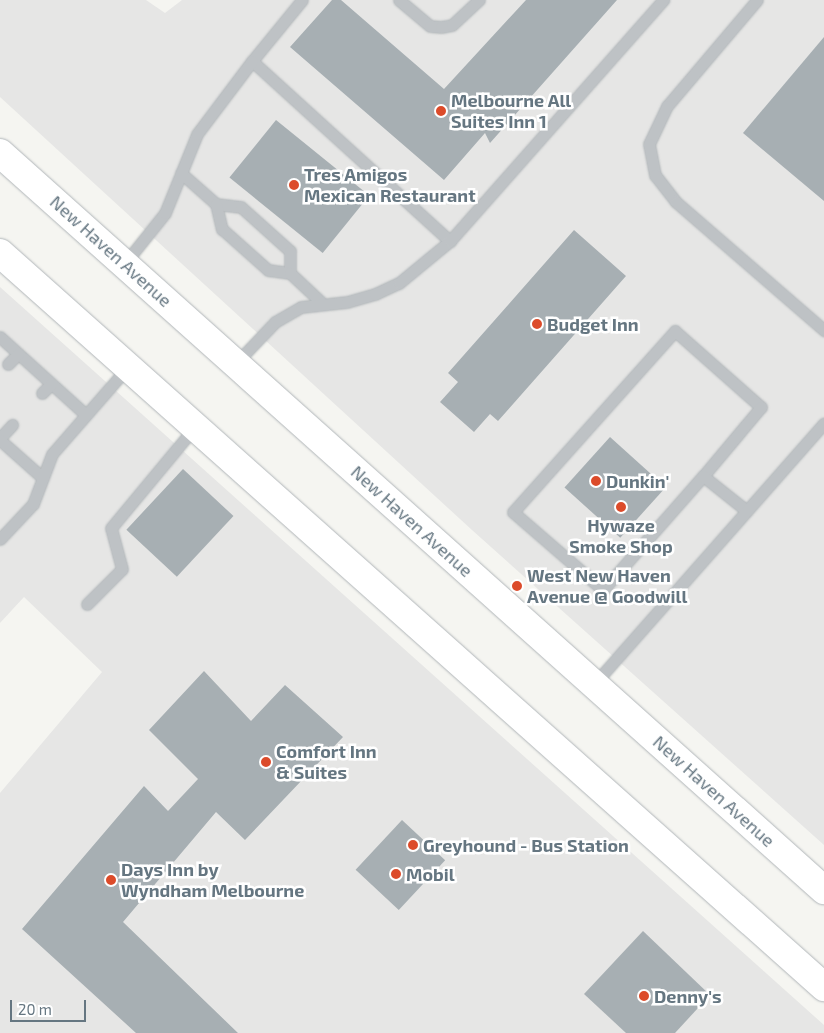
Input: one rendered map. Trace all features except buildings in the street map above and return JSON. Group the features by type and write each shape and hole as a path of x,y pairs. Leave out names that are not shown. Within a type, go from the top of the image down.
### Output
{"main road":[{"name":"New Haven Avenue","path":"0,153 824,890"},
{"path":"0,253 824,987"}],"lane":[{"path":"125,263 165,213 197,134 252,61 302,0"},
{"path":"398,0 430,26 441,27 452,25 479,0"},
{"path":"236,363 275,322 301,307 322,302 347,302 399,283 450,241 663,0"},
{"path":"757,0 667,106 649,144 656,175 676,202 824,330"},
{"path":"252,61 450,241"},
{"path":"182,173 216,204 222,228 268,270 290,273 322,302"},
{"path":"216,204 242,208 290,252 290,273"},
{"path":"675,331 762,407 704,476 603,590 513,512 675,331"},
{"path":"0,337 86,415"},
{"path":"8,364 18,354"},
{"path":"0,539 33,504 52,454 128,367"},
{"path":"42,393 51,384"},
{"path":"595,684 824,423"},
{"path":"12,426 0,439 43,478"},
{"path":"88,604 122,569 111,528 195,427"},
{"path":"704,476 747,511"}],"shaded area":[{"path":"0,0 146,0 165,13 182,0 824,0 824,845 472,530 0,97"},
{"path":"0,287 824,1025 824,1033 0,1033 0,793 102,672 24,597 0,623"}],"place":[{"name":"Melbourne All Suites Inn 1","path":"441,111"},
{"name":"Tres Amigos Mexican Restaurant","path":"294,185"},
{"name":"Budget Inn","path":"537,324"},
{"name":"Dunkin'","path":"596,481"},
{"name":"Hywaze Smoke Shop","path":"621,507"},
{"name":"West New Haven Avenue @ Goodwill","path":"517,586"},
{"name":"Comfort Inn & Suites","path":"266,762"},
{"name":"Greyhound - Bus Station","path":"413,845"},
{"name":"Mobil","path":"396,874"},
{"name":"Days Inn by Wyndham Melbourne","path":"111,880"},
{"name":"Denny's","path":"644,996"}]}
